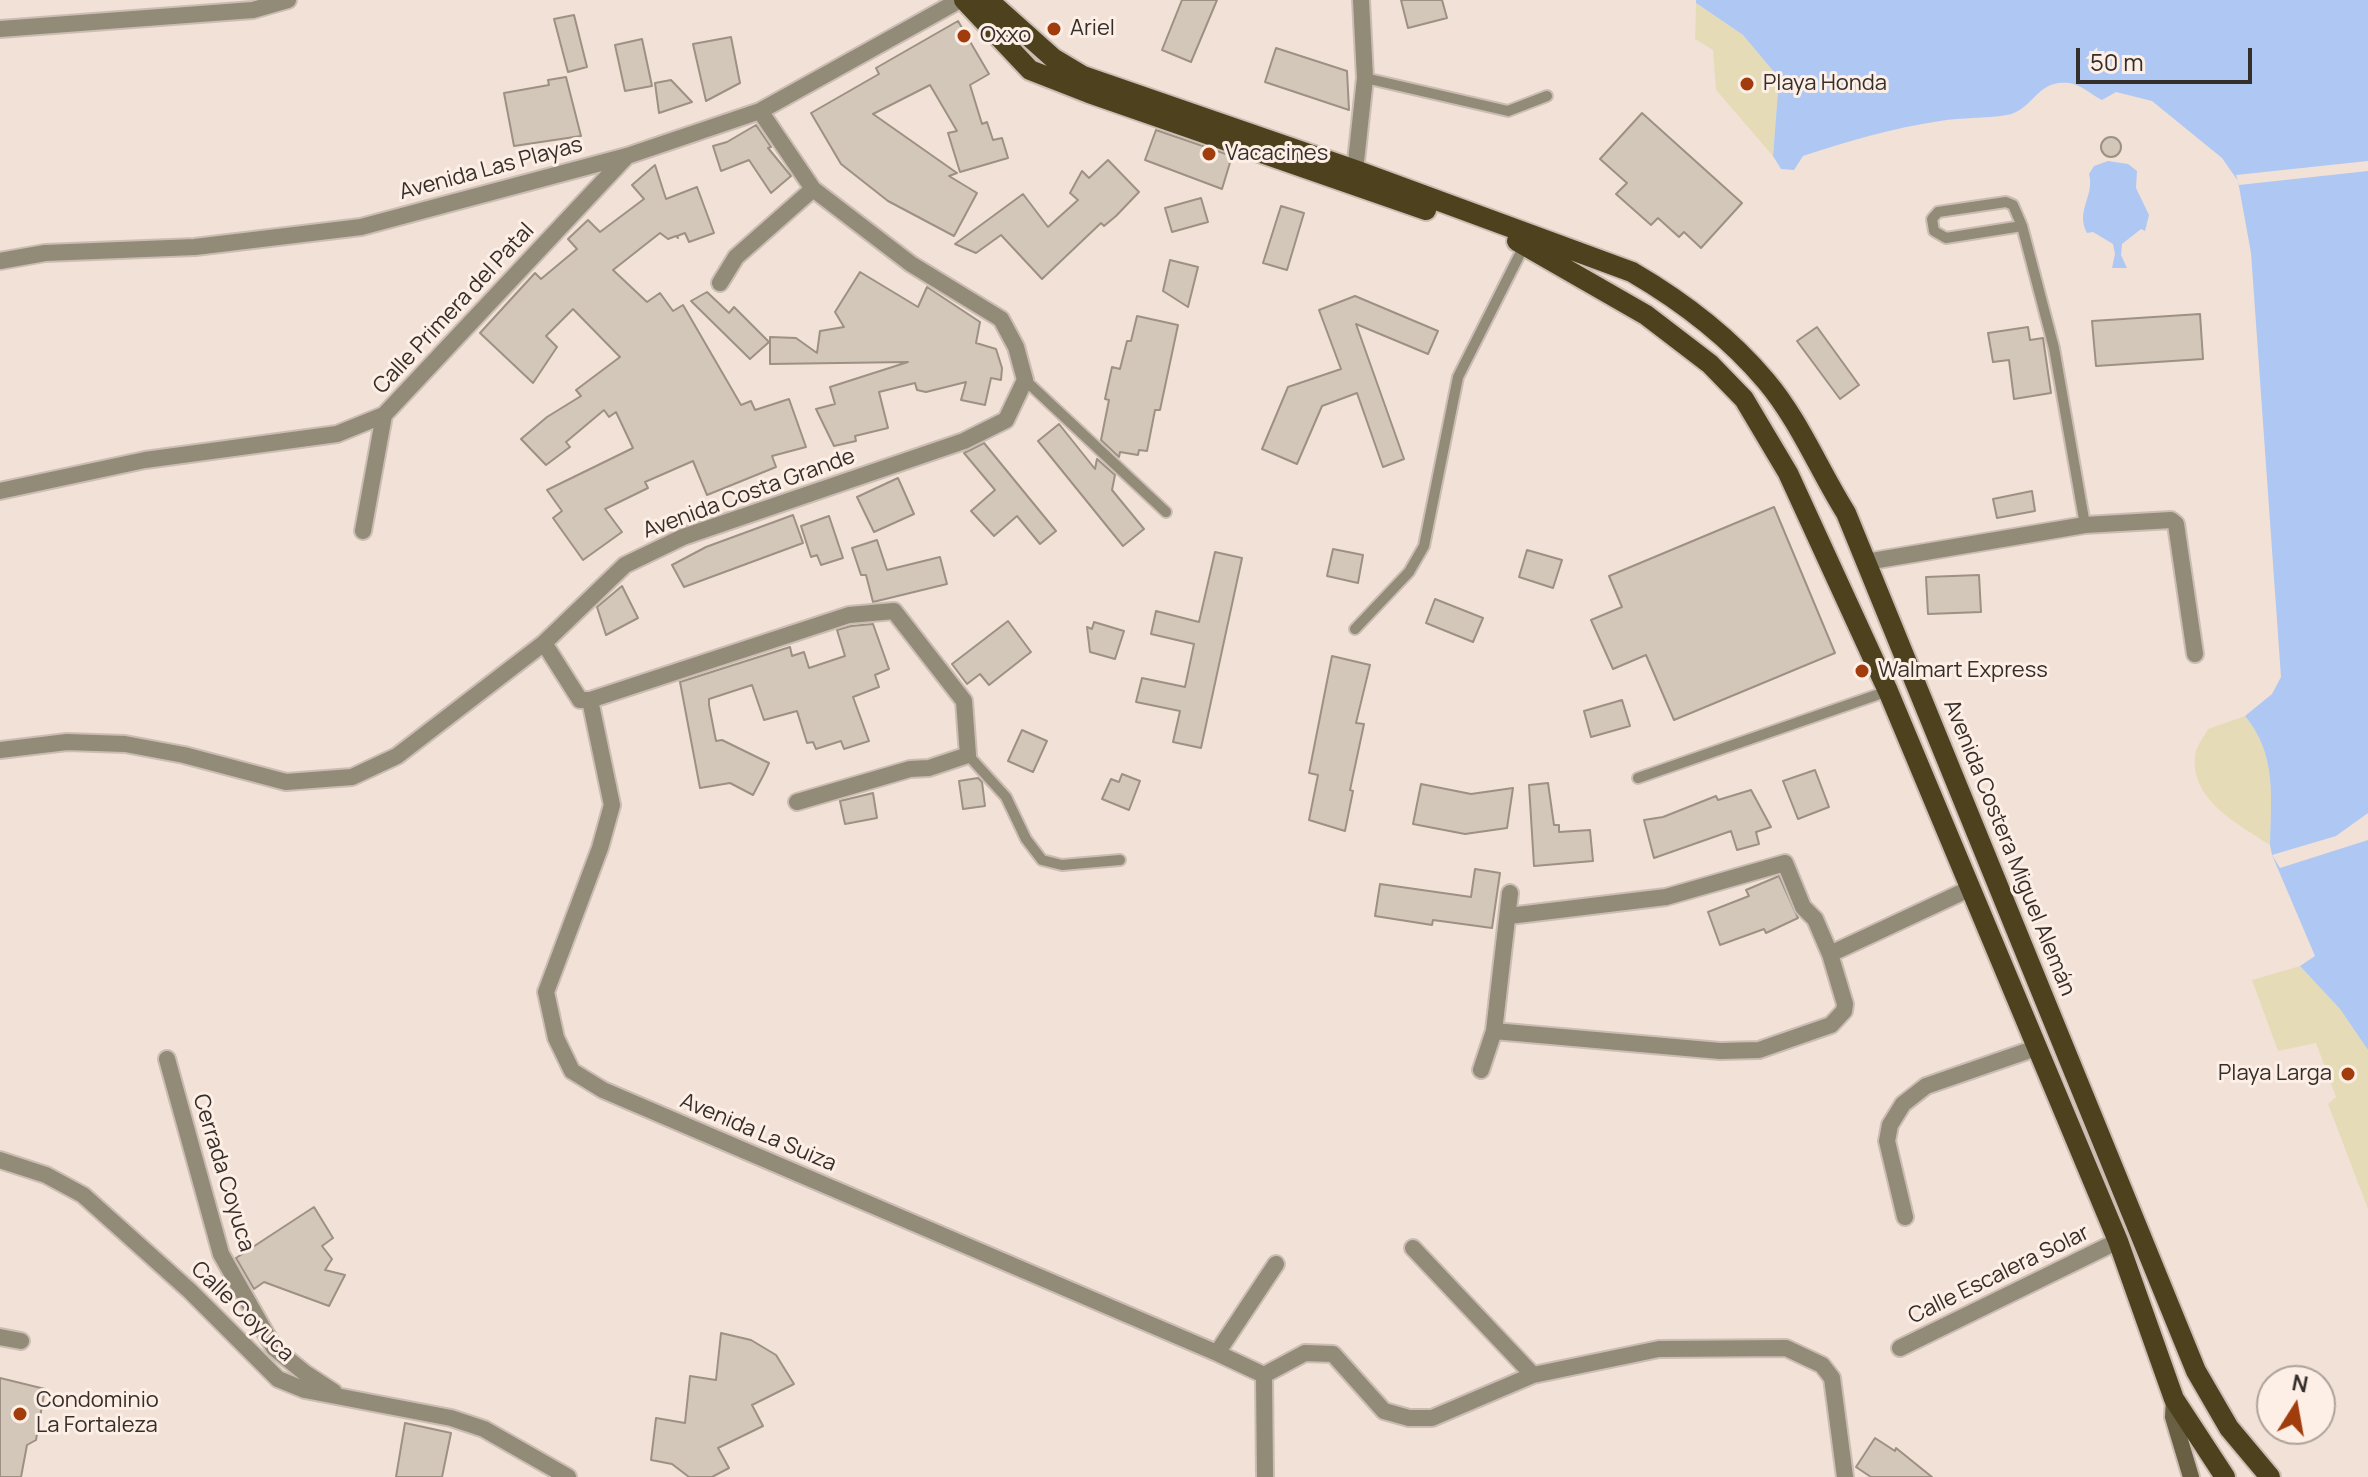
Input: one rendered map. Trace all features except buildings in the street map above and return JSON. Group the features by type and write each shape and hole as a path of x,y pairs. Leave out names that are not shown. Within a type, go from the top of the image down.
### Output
{"main road":[{"name":"Avenida Costera Miguel Alemán","path":"962,0 1030,70 1632,272 1716,331 1766,381 1794,421 1846,513 2196,1371 2229,1428 2263,1474"},
{"name":"Avenida Costera Miguel Alemán","path":"988,0 1053,58 1083,76 1525,244 1646,315 1710,364 1744,399 1788,473 1888,691 2118,1241 2174,1399 2225,1477"}],"street":[{"path":"0,29 288,0"},
{"name":"Avenida Las Playas","path":"0,261 45,253 195,247 361,227 627,156 760,111 962,0"},
{"path":"1354,178 1365,78 1361,0"},
{"path":"760,111 813,189 911,264 1001,319 1016,347 1025,380"},
{"name":"Calle Primera del Patal","path":"0,491 145,460 337,434 384,415 627,156"},
{"path":"720,283 736,257 813,189"},
{"name":"Avenida Costa Grande","path":"0,750 67,742 125,744 184,755 286,782 352,777 397,756 544,643 625,565 683,537 964,441 1006,420 1025,380"},
{"path":"363,531 384,415"},
{"path":"1866,562 2085,525 2171,520 2176,524 2195,654"},
{"path":"544,643 580,700 590,700 849,615 894,611 964,701 968,755 797,802"},
{"name":"Avenida La Suiza","path":"590,700 612,805 600,848 546,992 556,1038 572,1071 603,1090 1264,1375"},
{"path":"1494,1031 1720,1051 1759,1050 1831,1025 1844,1011 1845,1004 1830,954 1815,919 1803,907 1785,863 1666,897 1509,916"},
{"path":"1830,954 1969,889"},
{"path":"1481,1070 1494,1031 1510,893"},
{"path":"1905,1217 1887,1141 1890,1125 1903,1104 1926,1086 2036,1048"},
{"name":"Cerrada Coyuca","path":"167,1059 221,1254 274,1348 342,1397"},
{"name":"Calle Coyuca","path":"0,1160 46,1175 83,1195 190,1291 278,1379 305,1390 451,1418 484,1429 568,1477"},
{"name":"Calle Escalera Solar","path":"1900,1348 2118,1241"},
{"path":"1413,1248 1533,1375"},
{"path":"1217,1353 1276,1264"},
{"path":"0,1337 21,1341"},
{"path":"1265,1477 1264,1375 1305,1353 1333,1354 1384,1411 1409,1418 1432,1418 1533,1375 1659,1349 1786,1348 1822,1365 1832,1378 1845,1477"},
{"path":"2174,1399 2173,1417 2191,1477"}],"lane":[{"path":"1365,78 1508,111 1547,96"},
{"path":"2022,226 1946,238 1934,231 1932,219 1938,212 2006,202 2013,205 2022,226 2054,348 2085,525"},
{"path":"1355,629 1409,572 1424,546 1458,377 1525,244"},
{"path":"1025,380 1166,512"},
{"path":"1638,778 1888,691"},
{"path":"968,755 1006,797 1026,839 1042,860 1062,865 1120,860"}],"sand":[{"name":"Playa Honda","path":"1696,3 1743,35 1779,78 1773,156 1716,90 1713,50 1695,39"},
{"path":"2245,716 2263,746 2267,761 2271,793 2270,845 2217,808 2199,783 2195,768 2198,745 2208,729"},
{"name":"Playa Larga","path":"2300,966 2340,1009 2368,1050 2368,1209 2328,1104 2336,1097 2316,1043 2278,1051 2252,980"}],"water":[{"path":"1696,0 2368,0 2368,1050 2340,1009 2300,966 2315,956 2272,855 2267,761 2263,746 2245,716 2272,694 2281,677 2251,253 2238,181 2222,158 2152,101 2116,92 2102,100 2069,83 2049,86 2016,112 2007,115 1948,120 1888,131 1803,156 1794,170 1781,169 1773,156 1779,78 1743,35 1696,3"},
{"path":"2108,161 2128,164 2137,171 2136,188 2149,215 2145,231 2141,229 2122,244 2121,255 2127,268 2112,268 2115,254 2113,244 2093,232 2087,233 2084,225 2084,210 2090,189 2089,174 2094,166"}],"pier":[{"path":"2368,161 2368,171 2239,185 2236,175"},
{"path":"2368,813 2368,840 2280,868 2272,855 2336,836"}],"place":[{"name":"Ariel","path":"1054,29"},
{"name":"Oxxo","path":"964,36"},
{"name":"Playa Honda","path":"1747,84"},
{"name":"Vacacines","path":"1209,154"},
{"name":"Walmart Express","path":"1862,671"},
{"name":"Playa Larga","path":"2348,1074"},
{"name":"Condominio La Fortaleza","path":"20,1414"}]}
